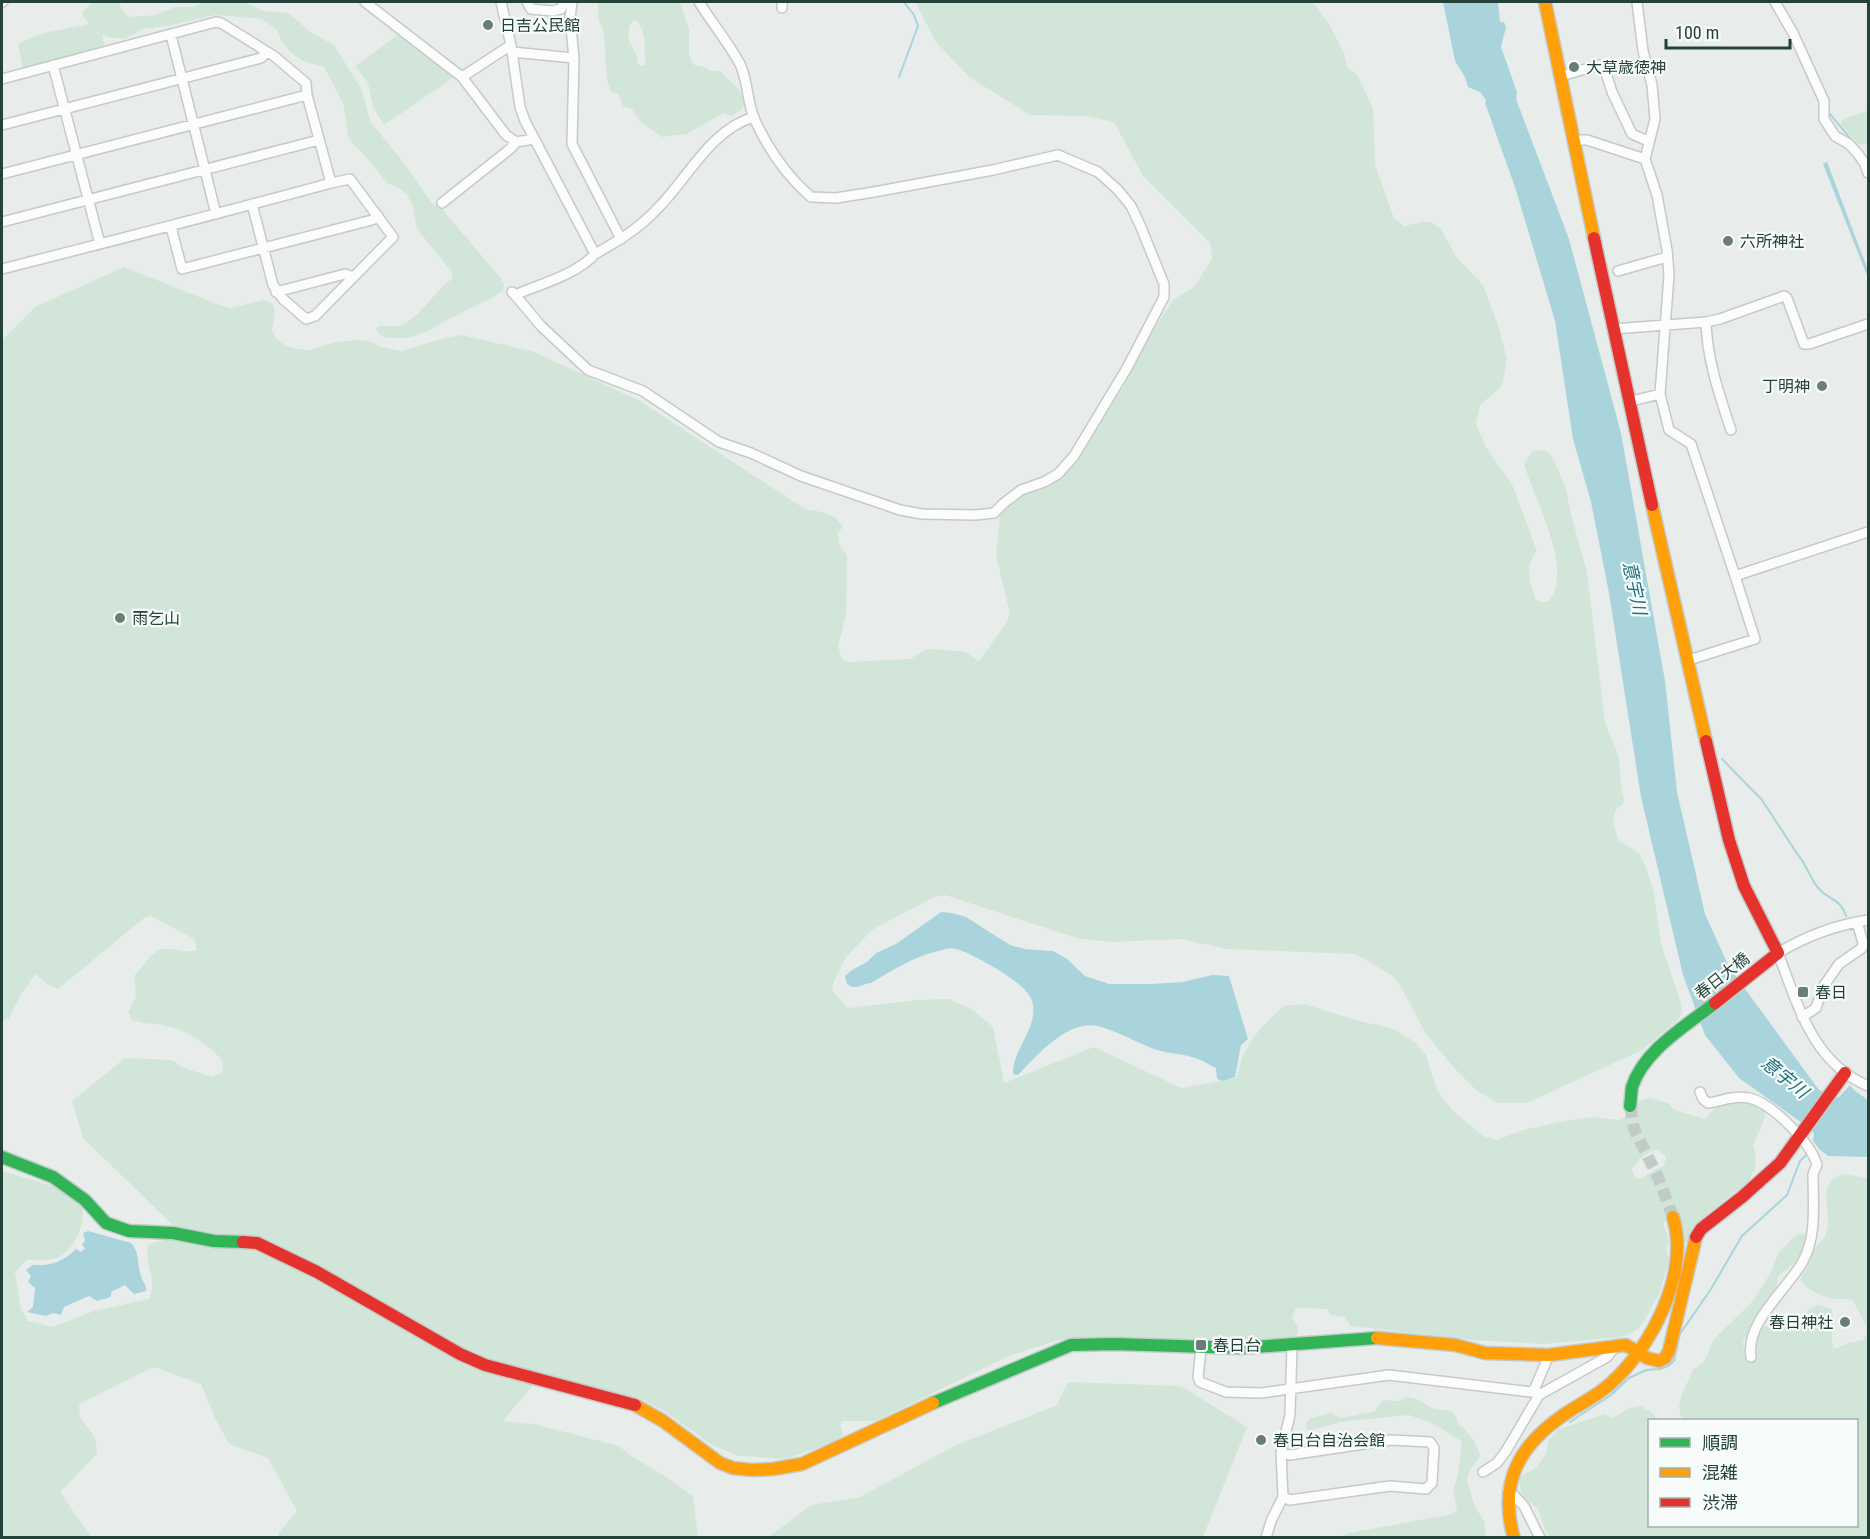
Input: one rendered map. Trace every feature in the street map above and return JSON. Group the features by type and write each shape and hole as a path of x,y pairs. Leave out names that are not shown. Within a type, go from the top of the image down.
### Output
{"street":[{"path":"365,2 462,77 506,135 516,142"},
{"path":"501,2 512,49 520,107 534,139 595,254"},
{"path":"527,2 531,9 552,11 561,9 564,2"},
{"path":"572,2 570,18 574,58 572,144 621,240"},
{"path":"699,2 741,67 754,117 783,168 811,197 836,198 873,192 993,170 1058,155 1098,172 1118,190 1131,206 1164,284 1164,297 1127,368 1074,456 1058,474 1021,490 994,513 988,515 922,514 879,504 801,476 751,453 719,442 643,391 588,370 541,326 513,293 572,271 589,261 595,254 621,240 659,208 704,153 724,133 744,120 754,117"},
{"path":"1545,2 1628,402 1732,854 1802,1017 1824,1054 1843,1075 1869,1086"},
{"path":"1637,2 1643,51 1652,85 1654,119 1645,159 1657,195 1669,275 1660,394 1670,430 1691,444 1755,639 1686,661"},
{"path":"1775,2 1793,33 1824,101 1824,119 1836,136 1849,144 1858,154 1869,173"},
{"path":"2,78 216,22 221,23 274,56 306,83 331,183"},
{"path":"171,35 216,214"},
{"path":"462,77 512,49 574,58"},
{"path":"2,124 261,58 266,53"},
{"path":"53,65 100,244"},
{"path":"1561,76 1599,65 1604,67 1612,92 1632,134 1648,141"},
{"path":"2,174 307,94"},
{"path":"442,202 516,142 534,139"},
{"path":"2,222 319,140"},
{"path":"1574,141 1587,140 1645,159"},
{"path":"2,269 171,227 252,204 350,179 393,237 315,316 306,319 276,292 262,248 252,204"},
{"path":"171,227 182,269 372,220 378,216"},
{"path":"1618,271 1667,257"},
{"path":"276,292 345,274 353,277"},
{"path":"1613,329 1706,322 1784,296 1787,298 1802,342 1806,345 1869,324"},
{"path":"1706,322 1707,351 1714,370 1717,391 1731,430"},
{"path":"1628,402 1660,394"},
{"path":"1736,576 1869,532"},
{"path":"1776,955 1795,943 1824,930 1869,920"},
{"path":"1802,1017 1816,1008 1823,987 1839,964 1862,948 1857,922"},
{"name":"春日大橋","path":"1630,1106 1632,1088 1642,1066 1656,1050 1776,955"},
{"path":"2,1157 53,1177 85,1200 106,1223 129,1231 173,1233 214,1241 257,1242 317,1272 477,1361 515,1374 630,1403 646,1410 721,1464 732,1468 778,1469 802,1464 947,1397 1071,1345 1114,1344 1201,1348 1292,1346 1381,1338 1455,1345 1485,1353 1550,1355 1626,1345 1659,1361 1665,1358 1669,1351 1695,1238 1701,1229 1780,1163 1843,1075"},
{"path":"1700,1092 1702,1100 1708,1103 1738,1097 1759,1102 1800,1134 1809,1146 1817,1165 1813,1174 1811,1242 1804,1261 1762,1317 1751,1342 1751,1357"},
{"path":"1514,1538 1506,1505 1511,1476 1518,1461 1533,1439 1551,1424 1592,1398 1629,1365 1659,1315 1675,1278 1678,1247 1673,1216"},
{"path":"1201,1348 1198,1377 1200,1382 1226,1392 1262,1393 1292,1390 1389,1375 1536,1392 1607,1357 1617,1345"},
{"path":"1266,1538 1271,1521 1283,1497 1281,1452 1289,1426 1292,1346"},
{"path":"1483,1472 1497,1463 1506,1451 1536,1392 1550,1355"},
{"path":"1281,1452 1290,1455 1391,1440 1430,1442 1434,1448 1432,1483 1426,1489 1390,1486 1290,1500 1283,1497"},
{"path":"1508,1489 1524,1506 1540,1538"}],"green space":[{"path":"93,2 118,2 126,15 132,17 155,15 175,7 192,7 206,2 244,2 264,11 288,13 312,33 334,45 362,90 371,123 401,159 431,202 442,209 500,277 504,284 503,291 418,335 388,338 380,335 376,329 378,326 397,326 419,313 452,279 452,272 417,229 412,204 407,195 398,187 388,184 352,143 348,135 343,103 324,67 303,61 290,52 277,30 262,19 215,15 168,26 142,29 125,39 107,37 102,34 105,48 23,68 18,44 40,34 89,24 83,16 83,11"},
{"path":"598,2 680,2 689,29 689,55 694,65 711,71 721,71 737,87 744,99 744,105 740,111 731,116 723,113 687,134 661,137 639,120 632,109 623,106 618,94 611,92 607,77","holes":["632,21 637,21 644,38 646,64 642,66 638,64 628,34"]},
{"path":"915,2 1313,2 1329,24 1344,53 1347,67 1357,75 1373,108 1375,165 1394,218 1404,226 1431,222 1441,229 1457,258 1483,285 1498,325 1507,359 1502,386 1480,405 1476,424 1487,449 1512,484 1537,551 1529,569 1529,575 1536,600 1543,602 1550,600 1556,586 1557,569 1555,551 1524,464 1533,451 1545,450 1551,455 1566,489 1587,572 1605,723 1619,757 1624,800 1622,805 1616,809 1613,820 1618,840 1639,853 1646,867 1654,893 1661,944 1682,1011 1679,1019 1642,1050 1527,1103 1498,1103 1477,1091 1454,1068 1426,1034 1393,976 1356,954 1227,949 1181,939 1110,942 1076,938 945,895 932,898 872,930 846,957 832,990 848,1008 917,1000 949,999 973,1010 993,1027 1004,1083 1094,1047 1181,1088 1237,1078 1243,1056 1260,1030 1284,1006 1304,1004 1391,1028 1415,1042 1426,1055 1437,1090 1452,1110 1483,1136 1497,1140 1523,1130 1559,1122 1592,1117 1619,1120 1628,1115 1641,1100 1650,1098 1668,1103 1675,1110 1705,1119 1717,1107 1729,1101 1760,1105 1766,1115 1753,1146 1756,1155 1755,1167 1747,1185 1734,1192 1692,1227 1690,1238 1684,1245 1680,1218 1663,1222 1669,1242 1666,1249 1669,1259 1660,1292 1643,1323 1637,1330 1622,1337 1544,1344 1471,1340 1351,1326 1344,1317 1330,1315 1327,1309 1296,1308 1292,1318 1297,1325 1298,1333 1291,1339 1058,1340 1009,1356 876,1421 842,1421 840,1424 843,1434 839,1440 786,1459 739,1456 712,1445 664,1411 639,1398 560,1381 544,1372 503,1421 538,1425 619,1446 693,1496 698,1538 279,1537 279,1532 297,1511 268,1458 229,1444 201,1384 154,1367 79,1404 80,1417 95,1437 97,1454 60,1492 91,1537 2,1537 2,1171 53,1186 81,1203 83,1210 80,1231 64,1254 51,1259 27,1260 15,1272 21,1309 28,1321 53,1327 94,1311 149,1299 152,1279 147,1252 148,1244 173,1238 176,1228 83,1138 72,1101 125,1058 172,1060 184,1068 212,1077 221,1073 223,1067 218,1056 193,1037 169,1026 132,1020 128,1012 136,997 134,976 151,956 163,949 197,950 194,939 151,916 144,918 58,989 47,984 35,974 9,1018 2,1021 2,340 35,307 124,267 230,308 264,300 273,304 275,312 272,330 276,339 286,346 298,349 310,350 335,342 359,340 402,351 462,335 534,352 640,401 805,509 835,518 843,527 838,533 839,545 847,556 846,616 838,646 842,659 848,662 910,659 925,650 934,649 966,652 978,661 1010,614 996,556 1000,515 1023,494 1045,488 1063,476 1074,464 1124,386 1151,333 1173,300 1194,287 1212,259 1210,243 1143,176 1114,122 1084,116 1030,115 969,77 936,42","holes":["1656,1149 1666,1156 1664,1165 1640,1179 1635,1178 1632,1169 1642,1157"]},
{"path":"396,36 400,36 454,77 384,125 373,107 368,83 355,66"},
{"path":"1868,111 1868,143 1858,144 1841,122 1846,118"},
{"path":"1843,1174 1868,1178 1868,1329 1853,1301 1832,1299 1821,1295 1809,1289 1800,1280 1817,1245 1825,1237 1828,1224 1826,1189 1834,1178"},
{"path":"1798,1233 1806,1235 1804,1248 1798,1259 1777,1277 1778,1288 1743,1342 1745,1358 1750,1361 1756,1359 1760,1331 1775,1318 1790,1321 1805,1318 1809,1309 1818,1305 1831,1309 1834,1349 1864,1340 1868,1329 1868,1537 1550,1537 1545,1530 1538,1508 1521,1492 1520,1477 1537,1467 1546,1453 1549,1440 1558,1429 1605,1414 1613,1418 1629,1408 1641,1406 1657,1419 1648,1419 1648,1527 1858,1527 1858,1419 1682,1419 1679,1408 1681,1396 1693,1370 1704,1362 1714,1339 1753,1301 1770,1274 1779,1252"},
{"path":"1068,1382 1181,1386 1247,1427 1203,1537 769,1537 811,1505 860,1497 956,1445 1057,1405"},
{"path":"1407,1397 1417,1399 1432,1408 1451,1411 1456,1416 1458,1424 1465,1429 1475,1443 1480,1456 1468,1474 1467,1481 1475,1507 1484,1521 1486,1537 1342,1537 1348,1533 1449,1515 1457,1510 1453,1490 1458,1475 1462,1442 1436,1425 1409,1415 1340,1422 1309,1431 1305,1426 1310,1418 1332,1413 1340,1418 1372,1412 1383,1400 1397,1401"}],"water":[{"name":"意宇川","path":"1443,2 1498,2 1500,22 1504,22 1506,27 1501,47 1517,92 1516,99 1569,239 1621,433 1665,681 1677,792 1705,914 1729,967 1819,1090 1838,1098 1850,1085 1868,1100 1868,1157 1828,1156 1813,1141 1812,1130 1739,1078 1705,1035 1683,975 1641,797 1609,593 1591,502 1573,439 1555,321 1515,187 1485,103 1486,100 1480,92 1468,87 1455,61"},
{"path":"1827,162 1868,270 1868,278 1823,164"},
{"path":"941,912 966,917 1010,945 1025,949 1053,951 1067,959 1085,976 1109,984 1183,982 1212,975 1229,976 1248,1039 1241,1045 1235,1077 1223,1081 1217,1079 1216,1068 1201,1060 1159,1051 1105,1028 1087,1025 1064,1033 1043,1049 1018,1075 1013,1074 1016,1057 1031,1023 1033,1004 1031,999 1022,987 1005,974 957,949 948,948 920,957 871,983 856,987 847,984 845,976 852,970 867,962 876,953 896,944"},
{"path":"88,1231 131,1243 136,1250 146,1291 134,1294 125,1285 111,1292 111,1297 97,1301 89,1296 64,1307 61,1315 53,1313 46,1316 27,1312 33,1307 35,1288 28,1282 31,1276 26,1270 33,1265 56,1262 76,1249 81,1252 85,1248 82,1245 85,1240 83,1233"}],"waterway":[{"path":"899,77 918,26 914,15 904,2"},
{"path":"1829,113 1856,145"},
{"path":"1722,759 1762,800 1816,885 1841,906 1846,916"},
{"path":"1570,1422 1611,1395 1629,1378 1646,1370 1668,1366 1674,1361 1680,1334 1711,1289 1742,1236 1787,1195 1800,1161 1807,1154"}],"tunnel":[{"path":"1630,1106 1634,1129 1658,1177 1673,1217"}],"traffic: fast":[{"path":"1630,1106 1632,1087 1646,1062 1667,1040 1715,1003"},
{"path":"2,1157 53,1177 85,1200 106,1223 129,1231 173,1233 214,1241 243,1242"},
{"path":"933,1403 1071,1345 1241,1348 1377,1338"}],"traffic: slow":[{"path":"1545,2 1594,238"},
{"path":"1652,505 1706,741"},
{"path":"1514,1538 1509,1500 1511,1483 1524,1452 1549,1426 1610,1384 1640,1350 1664,1308 1672,1285 1676,1262 1677,1239 1673,1217"},
{"path":"1377,1338 1455,1345 1485,1353 1549,1355 1626,1345 1647,1358 1659,1361 1665,1358 1669,1351 1696,1237"},
{"path":"635,1405 663,1421 720,1463 733,1468 752,1470 802,1464 933,1403"}],"traffic: jam":[{"path":"1594,238 1652,505"},
{"path":"1706,741 1729,840 1744,886 1778,953 1715,1003"},
{"path":"1696,1237 1701,1229 1780,1163 1845,1073"},
{"path":"243,1242 257,1243 317,1272 460,1354 485,1365 635,1405"}],"place":[{"name":"日吉公民館","path":"488,25"},
{"name":"大草歳徳神","path":"1574,67"},
{"name":"六所神社","path":"1728,241"},
{"name":"丁明神","path":"1822,386"},
{"name":"雨乞山","path":"120,618"},
{"name":"春日","path":"1803,992"},
{"name":"春日神社","path":"1845,1322"},
{"name":"春日台","path":"1201,1345"},
{"name":"春日台自治会館","path":"1261,1440"}]}
